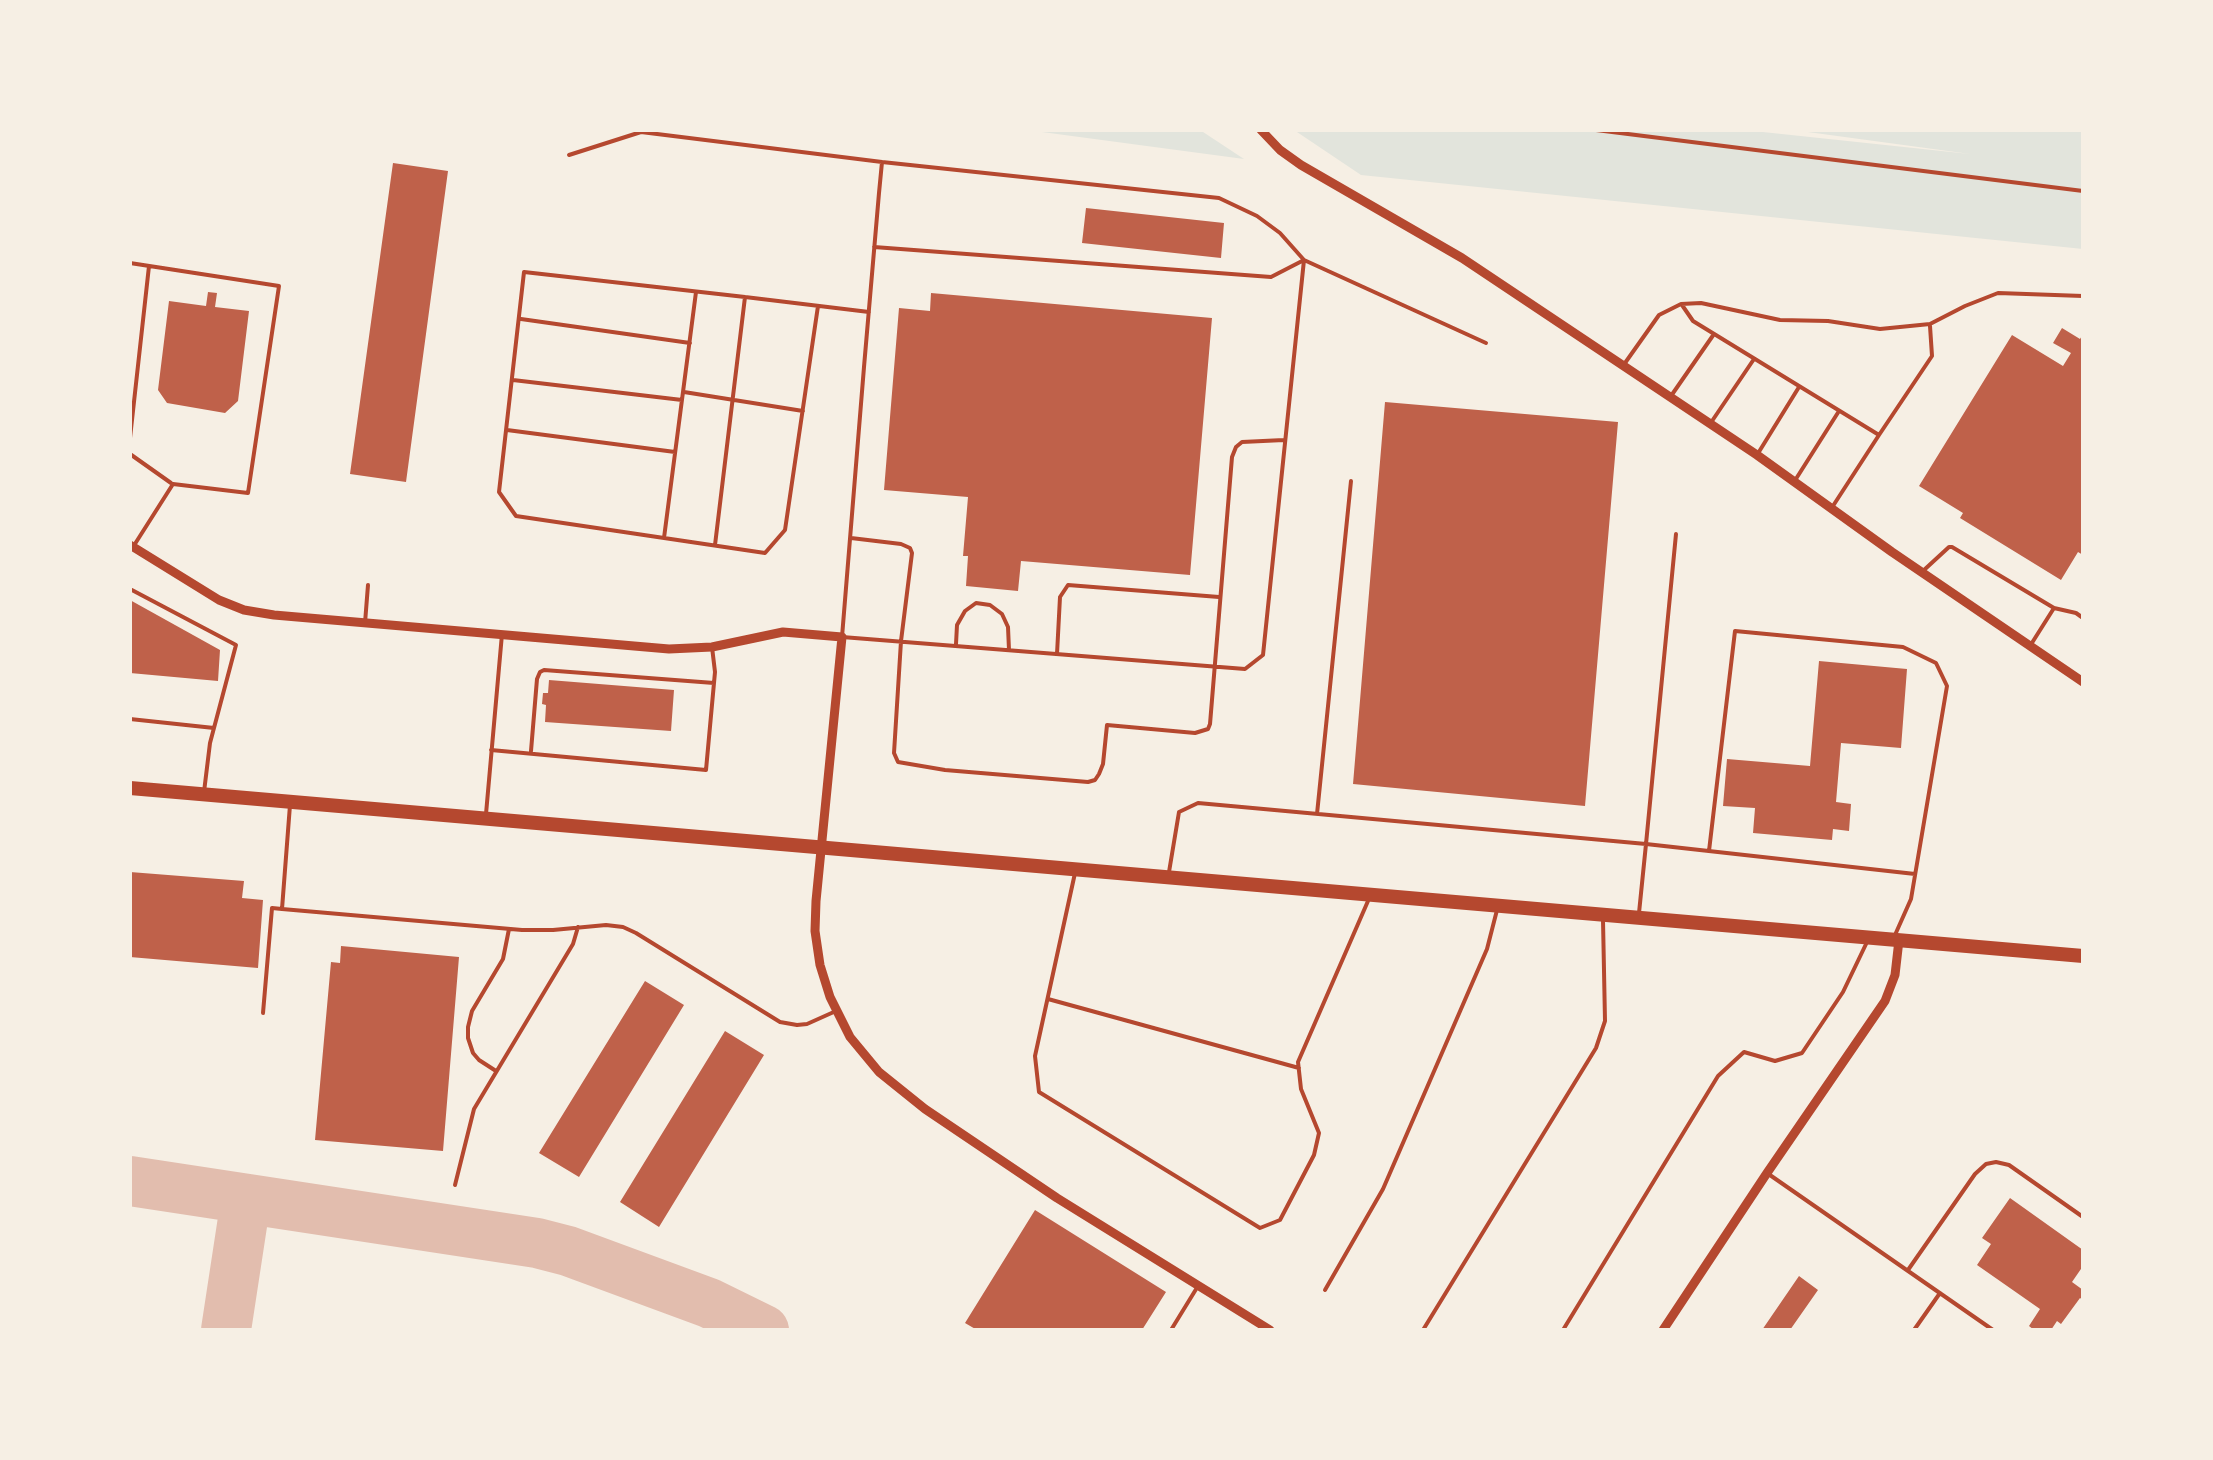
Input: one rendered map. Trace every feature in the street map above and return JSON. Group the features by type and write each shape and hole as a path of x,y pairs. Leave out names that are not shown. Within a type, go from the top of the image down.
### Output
{"main road":[{"path":"130,788 2083,956"}],"street":[{"path":"1261,130 1301,164 1462,258 1756,454 2083,682"},
{"path":"132,546 231,606 274,615 656,648 712,647 772,633 842,637 815,931 820,965 836,1010 860,1050 906,1095 1057,1198 1270,1330"},
{"path":"1662,1330 1885,1002 1895,975 1896,940"}],"lane":[{"path":"568,155 641,132 1219,198 1257,216 1280,233 1304,260 1486,342"},
{"path":"882,162 842,637 1245,669 1263,655 1304,260"},
{"path":"874,247 1272,276 1304,260"},
{"path":"130,263 279,286 248,493 173,484 130,454"},
{"path":"130,438 148,266"},
{"path":"818,306 785,530 764,553 516,516 498,492 524,272 745,297 869,312"},
{"path":"664,538 696,292"},
{"path":"1622,365 1659,316 1681,304 1702,303 1780,320 1828,321 1880,329 1930,324 1998,293 2081,296"},
{"path":"715,545 745,297"},
{"path":"1681,304 1692,320 1879,435"},
{"path":"519,319 690,343"},
{"path":"1831,509 1932,356 1930,324"},
{"path":"1670,397 1714,334"},
{"path":"1710,424 1754,360"},
{"path":"512,380 682,400"},
{"path":"1756,454 1799,386"},
{"path":"684,392 802,410"},
{"path":"1794,482 1839,411"},
{"path":"506,430 676,452"},
{"path":"850,538 901,544 912,553 894,753 898,762 944,770 1088,782 1096,780 1103,764 1107,725 1196,733 1208,729 1232,457 1236,447 1248,440 1284,440"},
{"path":"1317,814 1351,481"},
{"path":"132,546 173,484"},
{"path":"1638,918 1676,534"},
{"path":"1922,572 1952,547 2054,608 2083,618"},
{"path":"364,622 368,584"},
{"path":"1057,654 1060,597 1068,584 1220,597"},
{"path":"130,588 236,645 214,728 204,794"},
{"path":"956,646 957,625 965,611 976,603 990,605 1002,614 1008,627 1009,650"},
{"path":"2030,646 2054,608"},
{"path":"1709,851 1734,631 1903,647 1936,663 1947,686 1911,899 1896,940"},
{"path":"485,818 502,634"},
{"path":"492,750 706,770 715,663 712,647"},
{"path":"531,753 536,679 544,670 714,683"},
{"path":"130,719 214,728"},
{"path":"282,909 291,802"},
{"path":"1168,876 1179,812 1198,804 1646,844 1915,874"},
{"path":"1076,868 1036,1056 1039,1092 1260,1228 1280,1220 1314,1156 1319,1133 1301,1089 1298,1062 1371,894"},
{"path":"1325,1290 1383,1189 1486,950 1498,905"},
{"path":"264,1013 272,908 509,929 606,925 630,929 770,1017 788,1024 806,1024 836,1010"},
{"path":"1424,1330 1596,1048 1605,1021 1603,914"},
{"path":"456,1185 474,1109 573,944 578,928"},
{"path":"496,1071 473,1054 468,1027 503,959 509,929"},
{"path":"1564,1330 1718,1076 1744,1052 1774,1061 1802,1053 1843,992 1869,937"},
{"path":"1048,998 1299,1068"},
{"path":"1908,1271 1986,1164 2009,1166 2083,1217"},
{"path":"1767,1173 1993,1330"},
{"path":"1171,1330 1198,1286"},
{"path":"1914,1330 1940,1293"}],"path":[{"path":"1596,130 2083,190"}],"shaded area":[{"path":"1027,130 1200,130 1244,159"},
{"path":"1294,130 1744,130 1970,154 1793,130 2083,130 2083,249 1361,175"}],"building":[{"path":"393,163 448,171 406,482 350,474"},
{"path":"1086,208 1224,223 1221,258 1082,243"},
{"path":"208,292 217,293 215,307 249,311 238,401 225,413 167,403 158,390 169,301 206,306"},
{"path":"931,293 1212,318 1190,575 1021,561 1018,591 966,586 968,556 963,556 968,497 884,490 899,308 930,311"},
{"path":"2062,328 2080,339 2083,334 2083,555 2078,552 2061,580 1960,518 1963,513 1919,486 2012,335 2063,366 2071,353 2053,343"},
{"path":"1385,402 1618,422 1585,806 1353,784"},
{"path":"130,600 220,650 218,681 130,673"},
{"path":"1819,661 1907,669 1901,748 1841,743 1836,802 1851,804 1849,831 1833,829 1832,840 1753,833 1755,808 1723,806 1727,759 1810,766"},
{"path":"549,680 674,690 671,731 545,722 543,693 548,693"},
{"path":"130,872 244,881 242,898 263,900 258,968 130,957"},
{"path":"341,946 459,957 443,1151 315,1140 331,962 340,963"},
{"path":"645,981 684,1005 579,1177 539,1153"},
{"path":"725,1031 764,1055 659,1227 620,1202"},
{"path":"2010,1198 2083,1250 2083,1266 2072,1282 2083,1290 2083,1300 2080,1298 2061,1324 2057,1321 2051,1330 2034,1330 2029,1326 2040,1309 1977,1265 1991,1244 1982,1238"},
{"path":"1035,1210 1166,1292 1142,1330 977,1330 965,1323"},
{"path":"1799,1276 1818,1290 1790,1330 1762,1330"}],"taxiway":[{"path":"130,1181 537,1243 709,1303 764,1330"},
{"path":"226,1330 246,1199"}]}
